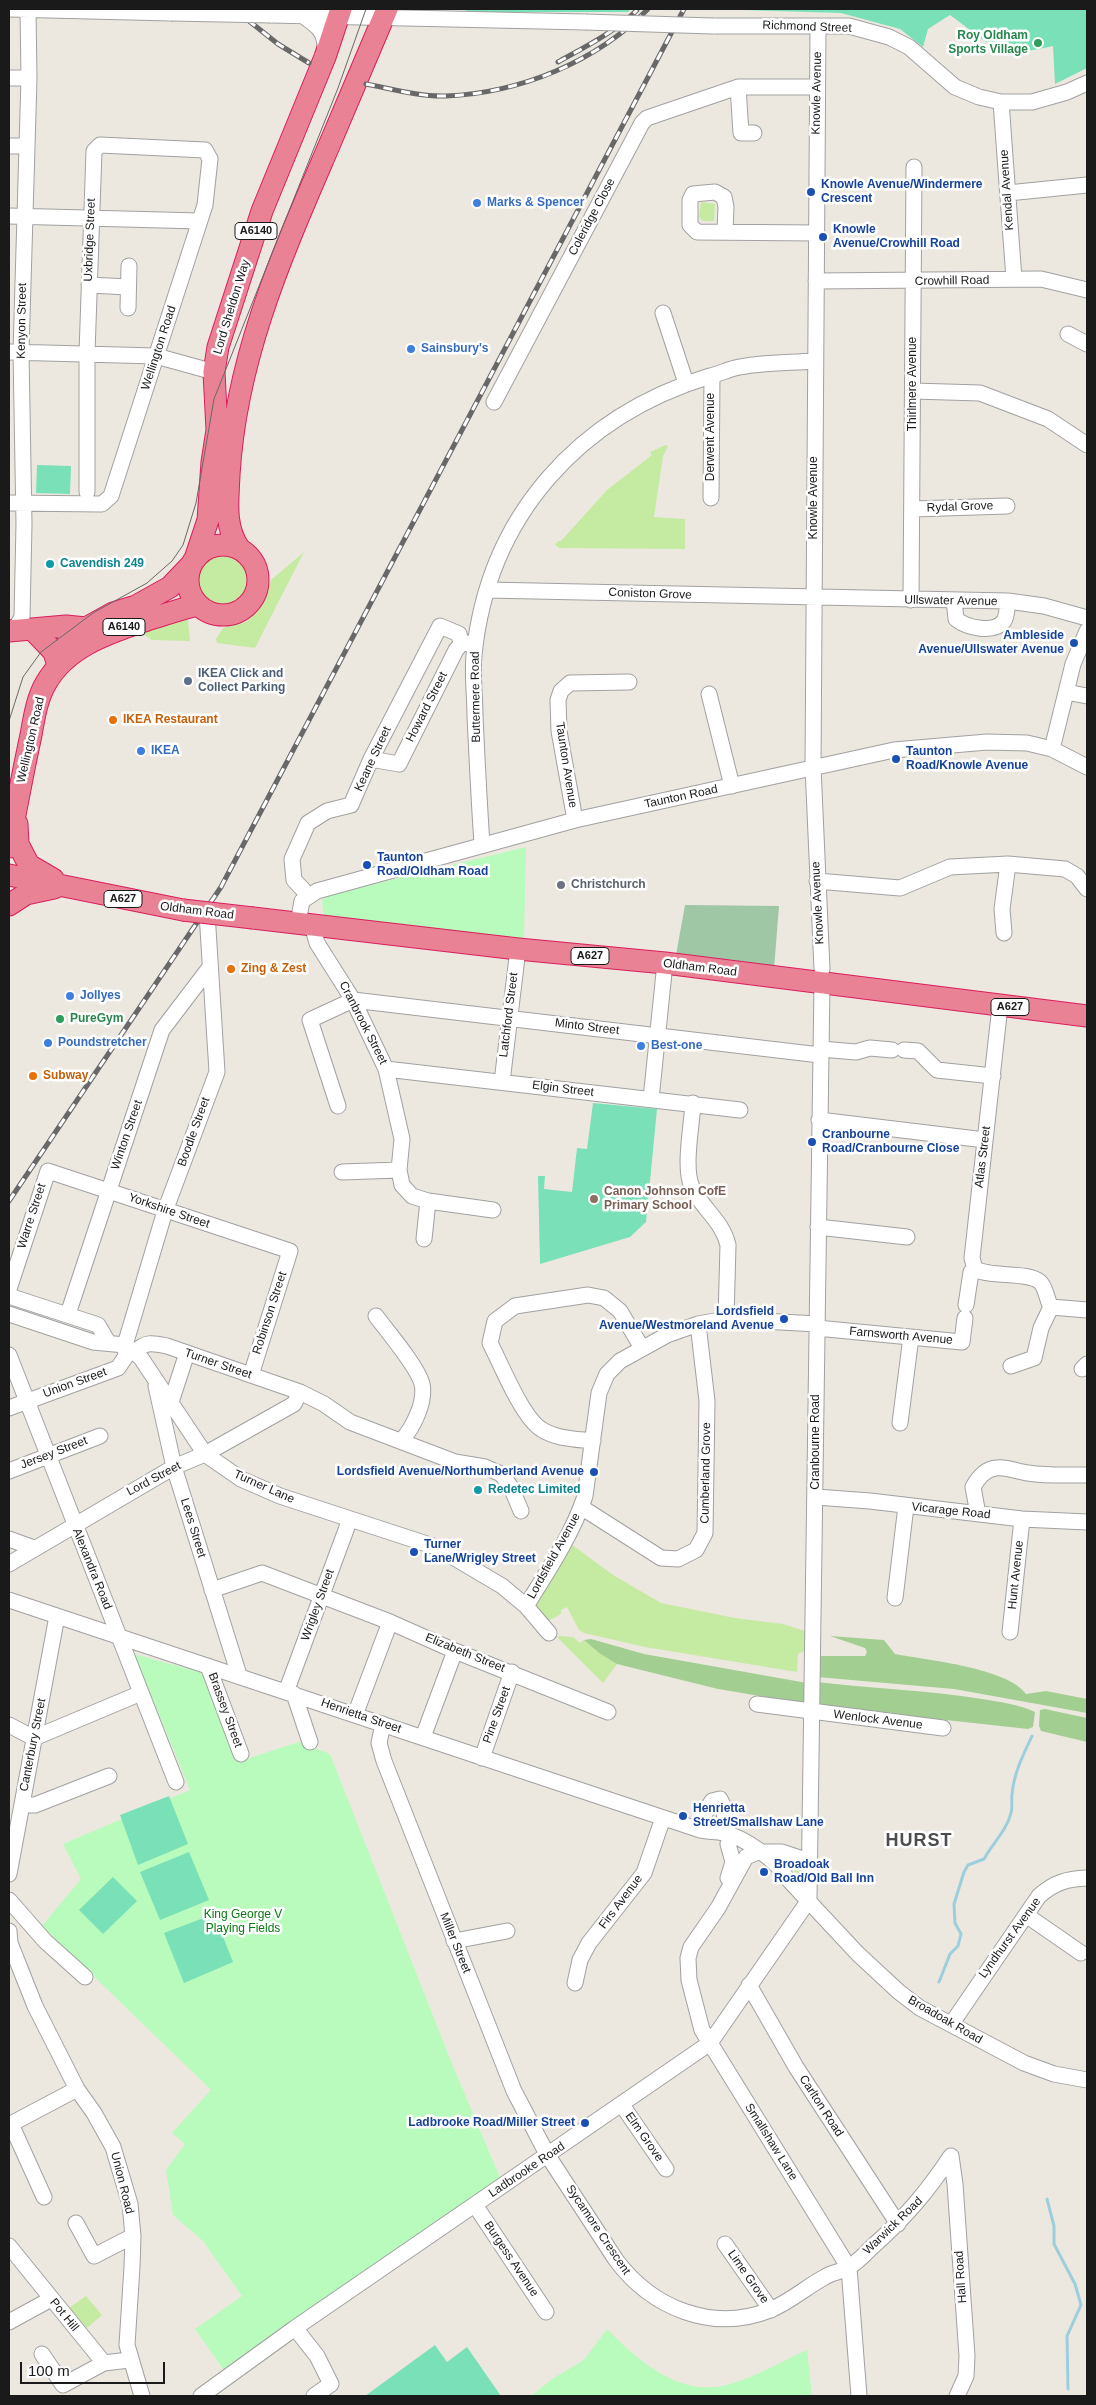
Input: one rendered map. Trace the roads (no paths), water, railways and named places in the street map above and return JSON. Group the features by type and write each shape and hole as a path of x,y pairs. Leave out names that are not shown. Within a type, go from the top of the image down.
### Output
{"highway":[{"name":"Lord Sheldon Way","path":"56,659 86,628 112,613 136,606 170,587 193,562 208,520 212,462 217,430 214,372 218,347 262,211 325,57 340,12"},
{"name":"A6140","path":"56,659 71,655 94,640 123,627 180,609 198,605 211,614 228,616 244,610 254,599 259,582 258,572 249,556 239,548 229,528 228,500 232,439 250,347 283,252 385,13"},
{"name":"A6140","path":"112,613 161,582 179,564 190,547 200,523 212,462"},
{"path":"198,605 188,586 193,562 202,552 216,546 224,545 239,548"},
{"path":"18,631 66,626 86,628"},
{"path":"18,631 56,659"},
{"name":"Wellington Road","path":"9,769 27,693 37,672 56,659"},
{"name":"Wellington Road","path":"9,847 41,693 56,659"},
{"name":"A627","path":"16,808 18,844 29,865 64,886"},
{"name":"Oldham Road","path":"9,876 183,910 518,949 822,976 1000,1006 1087,1016"},
{"path":"9,905 26,894 64,886"}],"street":[{"path":"418,9 435,19"},
{"path":"9,10 303,16 340,12 385,13 435,19"},
{"name":"Kenyon Street","path":"18,631 22,617 24,504 15,352 16,279 24,216 29,78 28,10"},
{"path":"303,16 319,27 324,34 325,57"},
{"name":"Richmond Street","path":"435,19 713,26 849,26 889,37 908,47 955,88 979,97 1001,102 1032,102 1067,92 1087,83"},
{"name":"Knowle Avenue","path":"818,27 814,361 813,767 822,976"},
{"path":"9,78 29,78"},
{"path":"738,87 741,133 754,133"},
{"name":"Coleridge Close","path":"494,402 642,123 647,118 738,87 816,87"},
{"name":"Kendal Avenue","path":"1001,102 1014,279"},
{"name":"Uxbridge Street","path":"90,486 86,353 93,156 100,145 205,150 210,159 208,188"},
{"path":"9,146 27,146"},
{"name":"Thirlmere Avenue","path":"910,600 913,509 912,282 914,167"},
{"path":"1008,193 1087,185"},
{"name":"Wellington Road","path":"24,504 102,504 111,496 116,486 200,221 208,188"},
{"path":"157,220 158,205"},
{"path":"9,216 200,221"},
{"path":"725,231 817,233"},
{"path":"128,308 129,266"},
{"name":"Crowhill Road","path":"816,281 912,282 1041,279 1087,290"},
{"path":"89,285 128,287"},
{"path":"663,313 686,383"},
{"path":"1068,334 1087,344"},
{"path":"15,352 156,356 214,372"},
{"name":"Buttermere Road","path":"482,844 475,698 468,643 514,525 541,486 560,466 612,420 641,404 686,383 736,368 814,361"},
{"name":"Derwent Avenue","path":"711,498 712,376"},
{"path":"913,391 980,393 1048,419 1087,445"},
{"path":"9,503 24,504"},
{"name":"Rydal Grove","path":"913,509 1007,506"},
{"name":"Coniston Grove","path":"488,590 813,599"},
{"name":"Ullswater Avenue","path":"813,599 1008,602 1044,606 1087,618"},
{"path":"954,600 956,620 964,625 986,628 1000,625 1006,618 1008,602"},
{"name":"Keane Street","path":"308,896 294,880 292,859 308,824 327,811 351,806 371,759 440,626 459,634 468,643"},
{"path":"1052,749 1073,664 1087,631"},
{"name":"Howard Street","path":"376,760 399,764 468,643"},
{"name":"Taunton Avenue","path":"575,820 559,731 558,700 561,691 570,683 629,682"},
{"path":"1066,692 1087,696"},
{"path":"708,694 732,786"},
{"name":"Taunton Road","path":"308,896 316,891 575,820 894,750 987,742 1027,743 1052,749 1087,768"},
{"path":"817,881 900,888 950,867 1008,864 1065,869 1077,876 1087,889"},
{"path":"1004,933 1002,909 1008,864"},
{"path":"305,924 302,901 308,896"},
{"name":"Boodle Street","path":"130,1348 165,1211 217,1072 207,913"},
{"name":"Cranbrook Street","path":"305,924 353,1000 386,1070 402,1139 399,1170 402,1185 412,1196 428,1201 493,1210"},
{"name":"Latchford Street","path":"502,1082 518,949"},
{"path":"651,1099 665,963"},
{"name":"Winton Street","path":"68,1314 162,1030 210,967"},
{"name":"Cranbourne Road","path":"809,1900 822,976"},
{"path":"338,1106 310,1020 353,1000"},
{"name":"Minto Street","path":"353,1000 820,1052 856,1052 870,1048 918,1051 937,1070 993,1076"},
{"name":"Atlas Street","path":"966,1312 971,1272 975,1269 972,1258 1000,1006"},
{"name":"Elgin Street","path":"386,1070 693,1103 739,1110"},
{"path":"693,1103 689,1177 697,1195 725,1234 728,1245 726,1319"},
{"path":"819,1120 985,1140"},
{"path":"342,1172 399,1170"},
{"name":"Yorkshire Street","path":"48,1171 290,1251"},
{"name":"Warre Street","path":"9,1289 48,1171"},
{"path":"424,1239 428,1201"},
{"path":"818,1227 907,1237"},
{"name":"Robinson Street","path":"250,1375 290,1251"},
{"path":"975,1269 986,1273 1033,1278 1042,1283 1051,1308 1041,1328 1034,1358 1011,1366"},
{"path":"593,1441 559,1437 540,1429 526,1414 490,1343 495,1321 515,1306 588,1295 604,1298 620,1311 642,1348"},
{"path":"9,1296 98,1325 108,1342"},
{"path":"1051,1308 1087,1310"},
{"name":"Farnsworth Avenue","path":"817,1326 962,1342 966,1312"},
{"path":"9,1314 93,1342 108,1342 130,1348"},
{"path":"376,1316 417,1373 423,1387 423,1395 414,1421 409,1432 401,1441"},
{"name":"Lordsfield Avenue","path":"526,1606 568,1536 581,1507 593,1441 599,1393 607,1374 620,1361 642,1348 698,1324 726,1319 817,1326"},
{"name":"Cumberland Grove","path":"581,1507 662,1558 678,1559 696,1550 705,1533 707,1401 698,1324"},
{"path":"900,1423 911,1337"},
{"name":"Turner Street","path":"130,1348 150,1342 187,1353 324,1404 350,1422 455,1462 485,1467 501,1474 511,1487 521,1511"},
{"name":"Turner Lane","path":"130,1348 141,1358 205,1454 241,1479 280,1496 436,1548 502,1586 526,1606 549,1632"},
{"name":"Union Street","path":"9,1408 118,1368 130,1348"},
{"path":"171,1402 187,1353"},
{"name":"Alexandra Road","path":"9,1355 176,1782"},
{"name":"Lees Street","path":"154,1380 174,1467 239,1676"},
{"name":"Lord Street","path":"9,1564 74,1523 174,1467 205,1454 294,1404 299,1394"},
{"name":"Jersey Street","path":"9,1471 100,1436"},
{"path":"978,1514 973,1487 978,1478 988,1470 998,1467 1027,1473 1060,1476 1087,1475"},
{"name":"Vicarage Road","path":"816,1497 870,1501 1022,1519 1087,1522"},
{"path":"895,1598 906,1506"},
{"name":"Wrigley Street","path":"290,1693 322,1595 350,1519"},
{"name":"Hunt Avenue","path":"1010,1632 1022,1519"},
{"path":"9,1539 34,1548"},
{"name":"Elizabeth Street","path":"212,1590 262,1573 390,1622 455,1651 512,1672 608,1712"},
{"name":"Henrietta Street","path":"9,1600 663,1818 750,1844 758,1852"},
{"name":"Canterbury Street","path":"9,1874 57,1616"},
{"path":"354,1714 390,1622"},
{"path":"423,1738 455,1651"},
{"name":"Brassey Street","path":"208,1666 241,1754"},
{"name":"Pine Street","path":"482,1758 512,1672"},
{"path":"9,1726 34,1738 141,1693"},
{"path":"290,1693 310,1742"},
{"name":"Wenlock Avenue","path":"756,1704 812,1709 943,1728"},
{"name":"Miller Street","path":"383,1724 379,1743 384,1761 514,2091 548,2156"},
{"path":"22,1805 36,1805 109,1776"},
{"name":"Firs Avenue","path":"575,1983 580,1960 589,1943 644,1873 663,1818"},
{"name":"Smallshaw Lane","path":"716,1835 732,1852 733,1862 724,1896"},
{"path":"758,1852 782,1852 809,1861"},
{"name":"Smallshaw Lane","path":"758,1852 746,1857 724,1896 696,1938 688,1958 689,1980 702,2030 849,2268 860,2396"},
{"name":"Broadoak Road","path":"758,1852 780,1867 786,1877 858,1954 899,1992 920,2008 952,2023 1024,2064 1054,2074 1087,2080"},
{"name":"Lyndhurst Avenue","path":"952,2023 1039,1896 1051,1885 1073,1879 1087,1878"},
{"path":"9,1900 45,1941 85,1977"},
{"name":"Ladbrooke Road","path":"201,2396 295,2328 548,2156 710,2042 809,1900"},
{"path":"1026,1916 1081,1953"},
{"path":"454,1940 507,1931"},
{"name":"Union Road","path":"9,1939 35,2006 77,2089 94,2113 113,2147 130,2204 133,2236 127,2345 142,2396"},
{"name":"Carlton Road","path":"749,1985 796,2067 898,2224"},
{"path":"44,2197 10,2124 77,2089"},
{"name":"Elm Grove","path":"622,2105 666,2169"},
{"name":"Sycamore Crescent","path":"548,2156 628,2276 643,2289 668,2305 693,2316 718,2319 737,2318 770,2310 826,2276 849,2268"},
{"name":"Warwick Road","path":"849,2268 898,2224 927,2192 951,2156"},
{"name":"Hall Road","path":"951,2156 955,2184 967,2356 966,2376 958,2396"},
{"name":"Burgess Avenue","path":"475,2205 546,2312"},
{"path":"76,2223 94,2256 133,2236"},
{"name":"Lime Grove","path":"725,2244 770,2310"},
{"name":"Pot Hill","path":"9,2246 104,2363"},
{"path":"9,2322 51,2299"},
{"path":"295,2328 317,2356 331,2384 314,2396"},
{"path":"42,2354 62,2384 104,2363 130,2360"}],"waterway":[{"path":"939,1982 950,1954 958,1946 961,1934 955,1923 954,1904 964,1872 968,1865 984,1859 1006,1825 1012,1811 1012,1796 1019,1764 1032,1736"},
{"path":"1047,2199 1054,2226 1054,2244 1075,2284 1081,2305 1067,2336 1068,2389"}],"tram line":[{"path":"9,721 23,677 41,652 93,613 147,583 172,561 183,545 196,503 214,399 338,88 366,9"}],"railway":[{"path":"234,9 278,44 309,63"},
{"path":"366,84 436,96 474,94 501,89 529,81 581,59 605,45 648,9"},
{"path":"9,1201 221,887 684,9"},
{"path":"558,62 609,32 637,10"}],"place":[{"name":"Roy Oldham Sports Village","path":"1038,43"},
{"name":"Knowle Avenue/Windermere Crescent","path":"811,192"},
{"name":"Marks & Spencer","path":"477,203"},
{"name":"Knowle Avenue/Crowhill Road","path":"823,237"},
{"name":"Sainsbury's","path":"411,349"},
{"name":"Cavendish 249","path":"50,564"},
{"name":"Ambleside Avenue/Ullswater Avenue","path":"1074,643"},
{"name":"IKEA Click and Collect Parking","path":"188,681"},
{"name":"IKEA Restaurant","path":"113,720"},
{"name":"IKEA","path":"141,751"},
{"name":"Taunton Road/Knowle Avenue","path":"896,759"},
{"name":"Taunton Road/Oldham Road","path":"367,865"},
{"name":"Christchurch","path":"561,885"},
{"name":"Zing & Zest","path":"231,969"},
{"name":"Jollyes","path":"70,996"},
{"name":"PureGym","path":"60,1019"},
{"name":"Poundstretcher","path":"48,1043"},
{"name":"Best-one","path":"641,1046"},
{"name":"Subway","path":"33,1076"},
{"name":"Cranbourne Road/Cranbourne Close","path":"812,1142"},
{"name":"Canon Johnson CofE Primary School","path":"594,1199"},
{"name":"Lordsfield Avenue/Westmoreland Avenue","path":"784,1319"},
{"name":"Lordsfield Avenue/Northumberland Avenue","path":"594,1472"},
{"name":"Redetec Limited","path":"478,1490"},
{"name":"Turner Lane/Wrigley Street","path":"414,1552"},
{"name":"Henrietta Street/Smallshaw Lane","path":"683,1816"},
{"name":"Broadoak Road/Old Ball Inn","path":"764,1872"},
{"name":"Ladbrooke Road/Miller Street","path":"585,2123"}],"district":[{"name":"HURST","path":"919,1841"}],"park label":[{"name":"King George V Playing Fields","path":"243,1922"}]}
